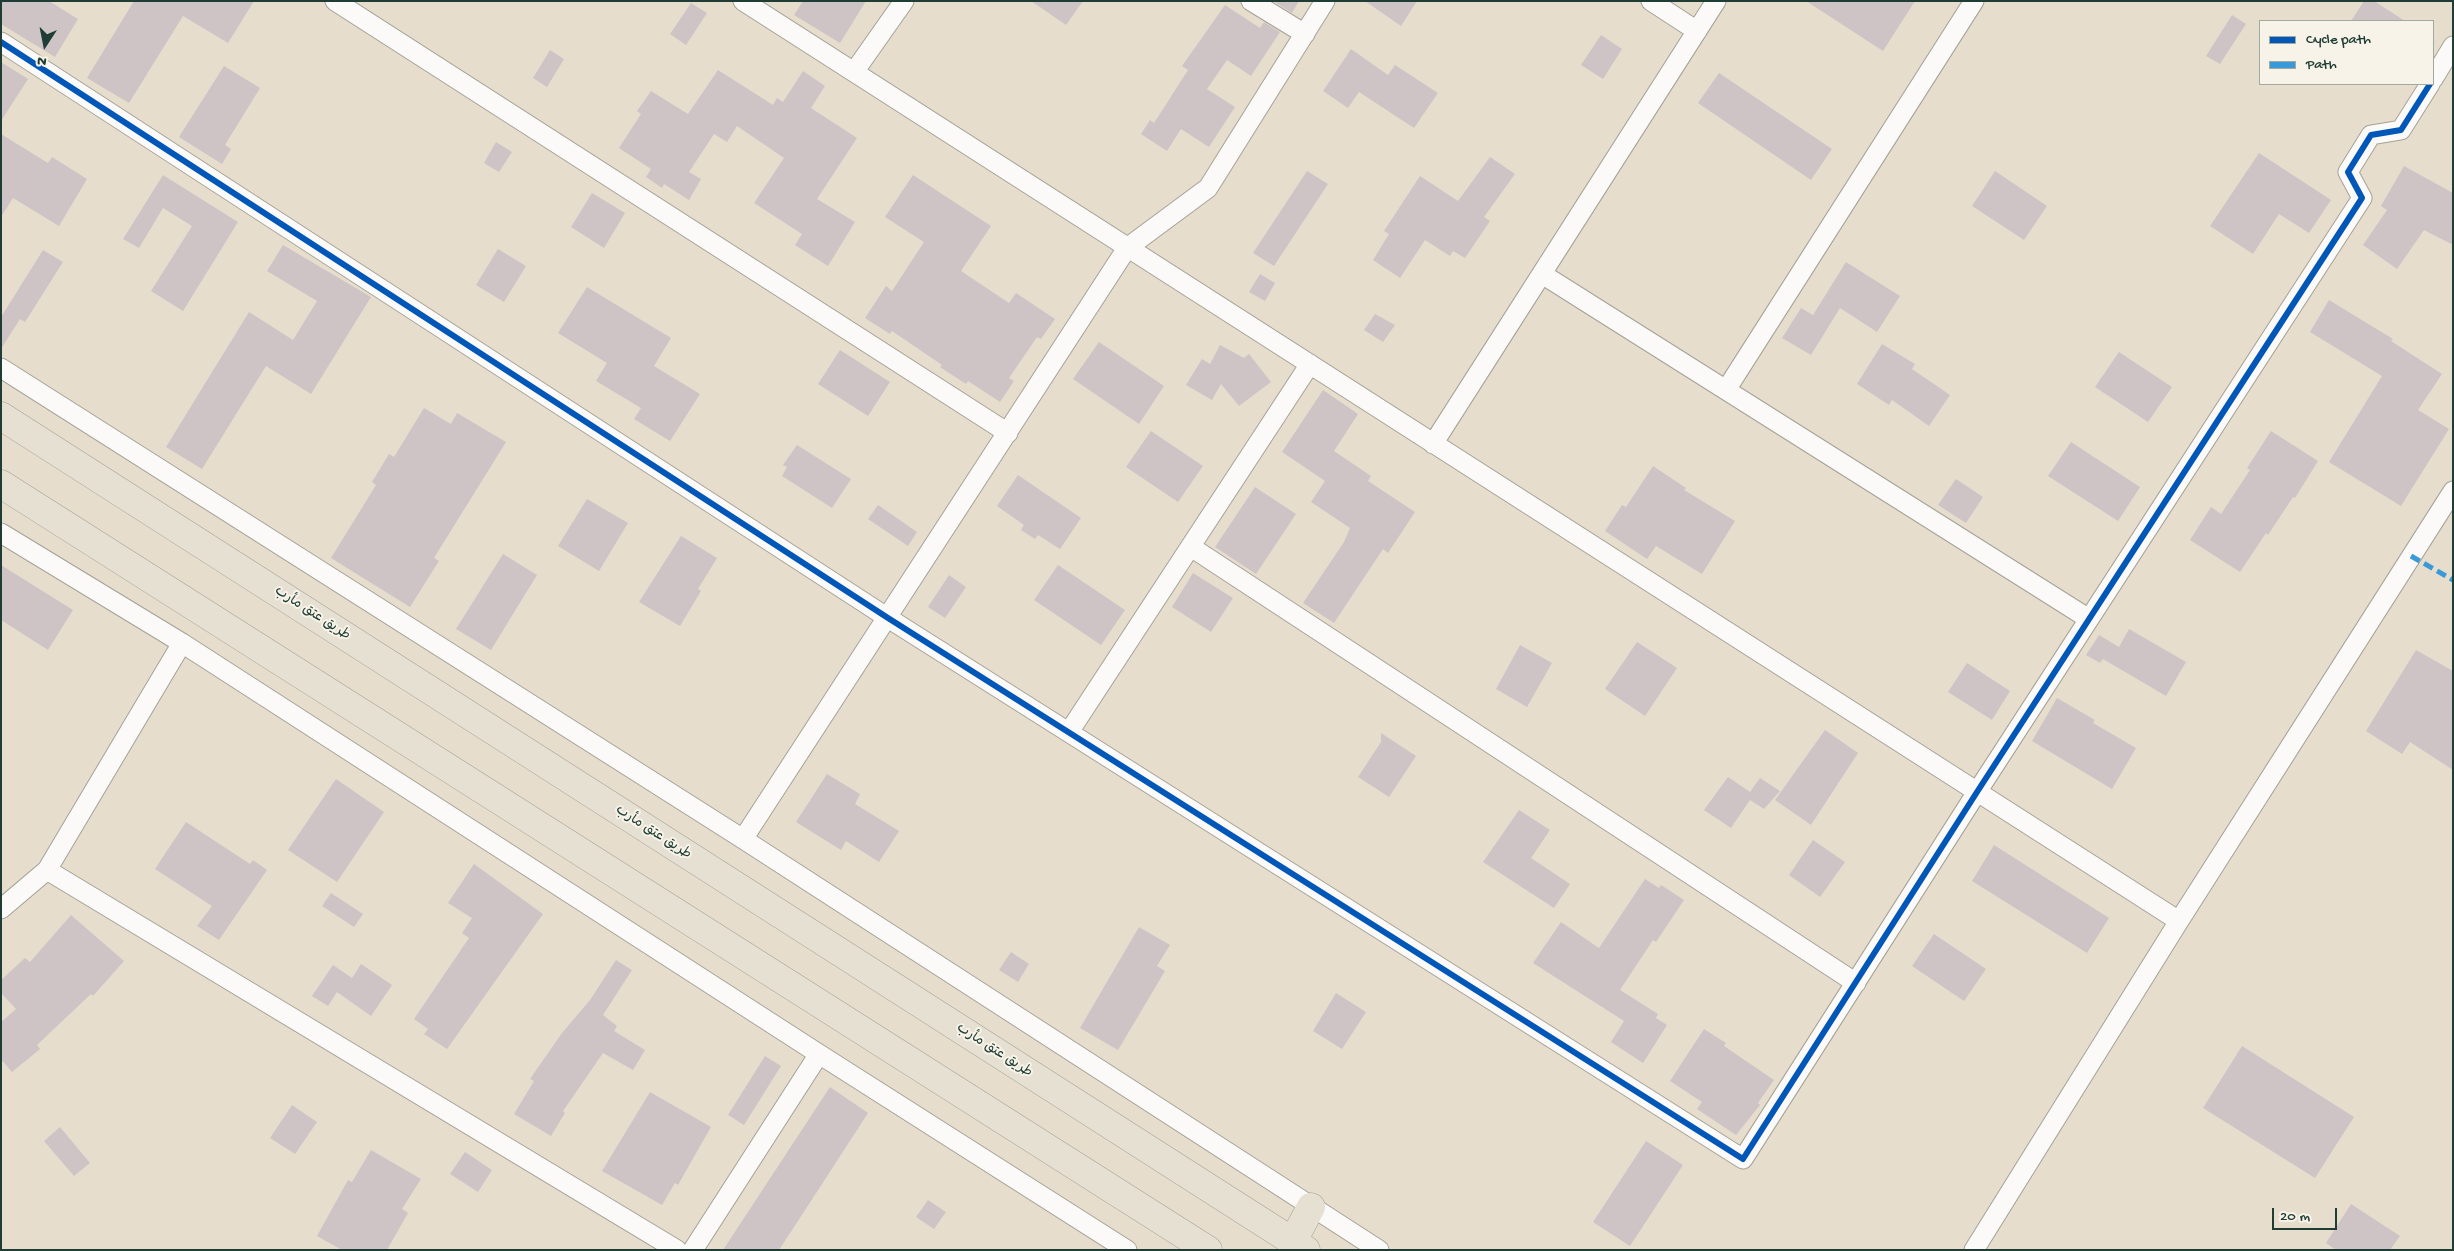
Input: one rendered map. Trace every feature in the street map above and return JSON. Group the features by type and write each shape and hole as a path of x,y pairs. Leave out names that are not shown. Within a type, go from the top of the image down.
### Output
{"main road":[{"name":"طريق عتق مأرب","path":"1,416 1299,1246"},
{"path":"1,484 1208,1250"},
{"path":"1299,1246 1311,1206"}],"street":[{"path":"335,1 1008,433"},
{"path":"743,1 2179,921"},
{"path":"854,72 904,1"},
{"path":"1251,1 1305,34"},
{"path":"743,839 1128,248 1208,188 1325,1"},
{"path":"1651,1 1697,31"},
{"path":"1434,444 1716,1"},
{"path":"1726,390 1974,1"},
{"path":"1,42 888,618 1744,1160 1977,792 2362,198 2348,172 2372,135 2401,130 2429,85"},
{"path":"2434,76 2453,46"},
{"path":"1542,274 2089,619"},
{"path":"1070,732 1310,364"},
{"path":"1,368 743,839 1379,1250"},
{"path":"1974,1250 2179,921 2453,491"},
{"path":"1,533 182,643 819,1054 1127,1250"},
{"path":"1190,547 1856,983"},
{"path":"1,909 48,870 182,643"},
{"path":"48,870 677,1250"},
{"path":"693,1250 819,1054"}],"building":[{"path":"1,1 49,1 78,19 55,57 1,24"},
{"path":"134,1 254,1 228,43 183,16 129,103 87,78"},
{"path":"803,1 866,1 840,43 794,15"},
{"path":"1031,1 1083,1 1066,25"},
{"path":"1277,1 1299,1 1292,13 1276,3"},
{"path":"1365,1 1417,1 1401,26"},
{"path":"1806,1 1915,1 1883,51"},
{"path":"2364,1 2374,1 2403,20 2352,20"},
{"path":"691,3 707,13 686,45 670,34"},
{"path":"1225,5 1260,28 1264,22 1280,32 1251,76 1227,60 1207,89 1235,107 1209,147 1181,129 1167,151 1141,134 1150,120 1154,123 1188,70 1182,66"},
{"path":"2232,15 2246,24 2220,64 2206,56"},
{"path":"1601,35 1622,49 1603,79 1581,65"},
{"path":"1351,49 1388,75 1395,65 1438,93 1414,128 1359,92 1348,108 1323,91"},
{"path":"550,50 564,59 547,87 533,78"},
{"path":"1,62 28,79 1,121"},
{"path":"224,66 260,88 225,145 231,149 222,164 179,137"},
{"path":"718,70 773,105 777,98 783,102 803,71 825,86 811,108 857,138 817,199 855,222 828,266 795,245 802,234 754,203 784,158 737,126 727,142 714,134 689,172 701,179 689,200 664,184 662,188 646,177 651,169 619,148 641,114 637,111 651,91 688,114"},
{"path":"1719,73 1832,149 1811,180 1698,103"},
{"path":"1,134 48,163 52,157 87,179 59,226 13,198 1,217"},
{"path":"496,142 512,152 499,172 484,163"},
{"path":"2259,153 2331,200 2309,233 2279,214 2253,254 2210,226"},
{"path":"1490,157 1515,174 1484,217 1490,221 1465,258 1453,251 1450,256 1425,240 1400,278 1373,260 1389,234 1384,231 1420,176 1458,201"},
{"path":"2404,166 2453,193 2453,245 2424,230 2397,269 2363,245 2387,210 2381,206"},
{"path":"1307,171 1328,184 1274,266 1253,253"},
{"path":"1995,171 2047,206 2024,240 1972,206"},
{"path":"163,175 238,222 183,311 151,291 192,226 163,208 139,248 123,239"},
{"path":"913,175 991,226 961,271 1009,303 1016,293 1055,319 1041,339 1037,337 1009,378 1014,381 1000,402 968,381 966,384 940,367 942,365 892,331 890,334 865,318 886,286 892,291 924,242 885,217"},
{"path":"592,193 625,213 604,248 571,227"},
{"path":"283,245 371,297 311,394 266,366 202,469 166,447 249,312 293,340 317,301 267,271"},
{"path":"498,249 526,266 504,302 476,285"},
{"path":"43,250 63,262 25,322 20,319 1,349 1,317"},
{"path":"1846,262 1900,296 1877,332 1840,308 1811,355 1782,338 1801,308 1813,315"},
{"path":"1260,274 1275,283 1265,301 1249,292"},
{"path":"587,287 671,338 654,366 700,394 670,441 634,419 641,408 596,381 607,363 558,333"},
{"path":"2329,300 2393,339 2391,341 2442,374 2418,410 2449,429 2401,506 2329,462 2382,376 2310,332"},
{"path":"1375,314 1395,325 1383,342 1364,330"},
{"path":"1099,342 1164,386 1139,424 1073,379"},
{"path":"1882,344 1915,364 1912,369 1950,395 1929,426 1892,400 1889,405 1857,384"},
{"path":"1220,345 1244,358 1249,354 1271,382 1239,406 1221,384 1212,400 1186,385 1202,359 1210,364"},
{"path":"840,350 890,382 868,416 818,384"},
{"path":"2119,352 2172,387 2148,422 2095,387"},
{"path":"1323,390 1358,414 1334,451 1371,476 1368,481 1415,512 1388,553 1383,549 1334,623 1303,603 1344,542 1350,528 1311,502 1325,481 1282,452"},
{"path":"424,408 451,424 457,413 506,442 434,558 439,561 410,607 331,558 376,485 372,482 389,454 394,457"},
{"path":"1151,431 1203,466 1178,502 1126,467"},
{"path":"2271,431 2318,461 2295,498 2293,497 2268,535 2266,533 2240,572 2190,540 2211,507 2221,514 2250,470 2247,468"},
{"path":"2071,442 2140,487 2118,521 2048,476"},
{"path":"797,445 851,479 832,508 782,476 787,467 783,465"},
{"path":"1653,466 1686,488 1684,490 1735,521 1702,574 1656,546 1647,559 1605,531 1622,505 1626,507"},
{"path":"1018,475 1081,518 1060,549 1038,535 1035,539 1021,530 1024,525 997,506"},
{"path":"1956,479 1983,497 1966,523 1938,505"},
{"path":"1255,487 1296,514 1256,574 1215,547"},
{"path":"587,499 628,523 599,571 558,546"},
{"path":"878,505 917,532 908,546 868,519"},
{"path":"681,536 717,558 698,589 701,591 680,626 639,602"},
{"path":"503,554 537,575 491,650 456,629"},
{"path":"1,565 73,610 48,650 1,620"},
{"path":"1058,565 1125,610 1101,645 1034,600"},
{"path":"1193,573 1233,598 1211,632 1172,607"},
{"path":"949,575 966,587 945,618 928,607"},
{"path":"2129,629 2186,662 2166,696 2103,659 2100,663 2086,655 2099,635 2119,647"},
{"path":"1637,642 1677,668 1645,716 1605,689"},
{"path":"1520,645 1552,663 1527,707 1496,689"},
{"path":"2416,650 2453,671 2453,770 2410,742 2402,754 2366,731"},
{"path":"1967,663 2010,691 1992,720 1948,692"},
{"path":"2057,698 2095,720 2093,723 2136,748 2112,789 2032,741"},
{"path":"1825,730 1858,753 1811,825 1775,800"},
{"path":"1381,733 1416,756 1389,797 1358,777 1381,742"},
{"path":"827,774 860,794 855,804 899,831 879,862 846,841 841,850 796,822"},
{"path":"1728,777 1750,792 1760,778 1780,791 1764,809 1750,800 1731,828 1704,810"},
{"path":"336,779 384,812 337,882 288,850"},
{"path":"1519,810 1550,830 1531,858 1570,884 1554,908 1483,862"},
{"path":"186,822 250,864 253,860 267,870 219,940 197,926 212,906 155,869"},
{"path":"1813,840 1845,862 1820,897 1789,875"},
{"path":"1994,845 2109,918 2087,953 1972,881"},
{"path":"474,864 543,914 447,1049 424,1034 428,1029 414,1019 469,938 462,933 472,918 448,903"},
{"path":"1645,879 1659,888 1661,885 1684,900 1656,942 1653,940 1620,990 1658,1014 1656,1018 1667,1025 1643,1063 1611,1042 1624,1021 1533,963 1561,922 1599,948"},
{"path":"331,893 363,914 354,927 322,906"},
{"path":"71,915 124,961 93,996 91,994 37,1045 40,1049 12,1072 1,1059 1,1022 16,1009 1,993 1,980 25,958 30,962"},
{"path":"1139,927 1170,945 1157,966 1165,971 1118,1050 1080,1028"},
{"path":"1934,934 1986,969 1964,1001 1912,966"},
{"path":"1011,952 1029,964 1018,982 999,970"},
{"path":"616,960 632,970 603,1015 617,1026 614,1031 645,1050 633,1070 603,1053 563,1111 565,1113 551,1136 514,1114 534,1081 530,1079 562,1033 590,1000"},
{"path":"361,964 392,985 371,1016 337,992 328,1006 312,996 333,965 352,978"},
{"path":"1336,993 1366,1012 1342,1049 1313,1031"},
{"path":"1704,1029 1726,1043 1724,1046 1774,1080 1758,1103 1760,1105 1736,1135 1697,1109 1702,1102 1670,1081"},
{"path":"2242,1046 2354,1117 2315,1178 2203,1108"},
{"path":"765,1056 781,1066 744,1125 728,1115"},
{"path":"830,1087 868,1113 779,1250 723,1250"},
{"path":"650,1092 711,1127 678,1185 675,1183 662,1205 602,1171"},
{"path":"292,1105 317,1122 295,1154 270,1138"},
{"path":"60,1127 90,1163 74,1176 44,1141"},
{"path":"1646,1141 1683,1165 1630,1246 1593,1222"},
{"path":"371,1150 421,1179 402,1209 408,1213 387,1250 342,1250 317,1236 348,1180 352,1182"},
{"path":"465,1152 492,1170 478,1192 450,1174"},
{"path":"928,1200 946,1212 934,1229 916,1217"},
{"path":"2351,1204 2400,1236 2390,1250 2336,1250 2326,1243"}],"marked path":[{"path":"2411,556 2453,580"}],"cycle path":[{"path":"1,42 888,618 1743,1159 1977,792 2362,198 2348,172 2371,135 2401,130 2429,85"}]}
